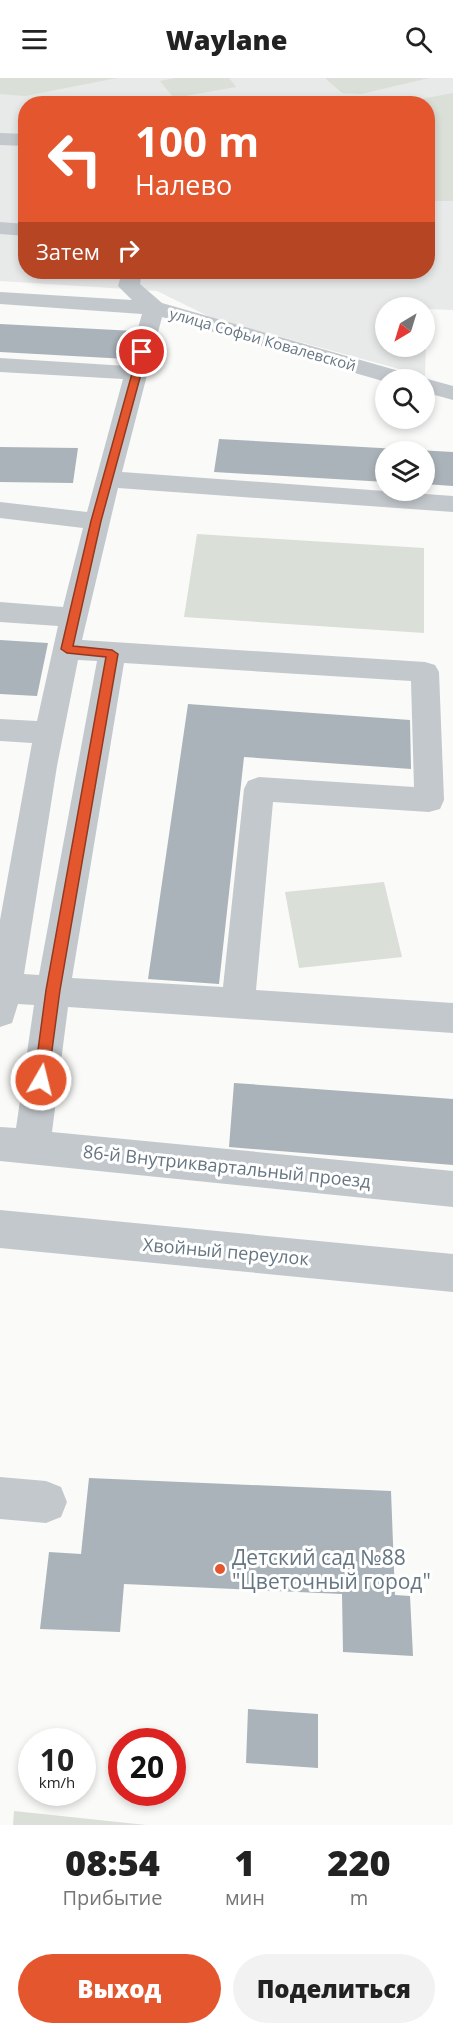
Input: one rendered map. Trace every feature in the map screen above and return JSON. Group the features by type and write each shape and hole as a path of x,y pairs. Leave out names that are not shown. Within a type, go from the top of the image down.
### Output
{"street":[{"path":"0,139 18,140"},
{"path":"0,228 18,229"},
{"path":"130,279 129,286 154,308"},
{"path":"0,298 154,308"},
{"path":"154,308 96,521 74,617 49,733 2,1000 53,990 453,1018"},
{"name":"улица Софьи Ковалевской","path":"154,308 375,371"},
{"path":"0,365 136,373"},
{"path":"435,388 453,393"},
{"path":"107,479 453,504"},
{"path":"0,510 96,521"},
{"path":"0,612 74,617"},
{"path":"67,649 112,654 425,672 429,800 259,789 238,1003"},
{"path":"16,1145 53,990 112,654"},
{"path":"0,730 49,733"},
{"name":"86-й Внутриквартальный проезд","path":"16,1145 453,1189"},
{"name":"Хвойный переулок","path":"0,1229 453,1273"},
{"path":"0,1498 46,1502"}],"shaded area":[{"path":"0,78 117,78 25,96 0,94"},
{"path":"175,78 229,78 236,87 185,96 172,96 160,81"},
{"path":"325,78 429,78 361,94 342,93"},
{"path":"453,78 453,310 435,309 435,297 375,297 375,357 426,357 425,369 399,369 212,318 157,291 0,281 0,79"},
{"path":"453,93 453,201 435,201 435,96"},
{"path":"197,534 424,548 424,633 184,617"},
{"path":"384,882 402,957 299,968 285,892"},
{"path":"14,1811 146,1825 13,1825"}],"building":[{"path":"0,324 135,331 127,359 0,352"},
{"path":"219,439 375,448 375,481 214,472"},
{"path":"0,447 78,448 73,483 0,482"},
{"path":"435,451 453,452 453,486 435,485"},
{"path":"0,640 48,643 37,696 0,694"},
{"path":"188,704 410,720 411,769 244,757 219,984 148,979"},
{"path":"234,1083 453,1099 453,1165 229,1147"},
{"name":"Детский сад №88 \"Цветочный город\"","path":"89,1478 391,1491 395,1595 410,1596 413,1656 343,1652 342,1594 124,1584 120,1632 40,1629 49,1552 81,1554"},
{"path":"248,1709 318,1714 318,1768 246,1763"}],"place":[{"name":"Детский сад №88 \"Цветочный город\"","path":"220,1569"}],"route":[{"path":"41,1080 53,990 112,654 67,649 96,521 142,352"}]}
